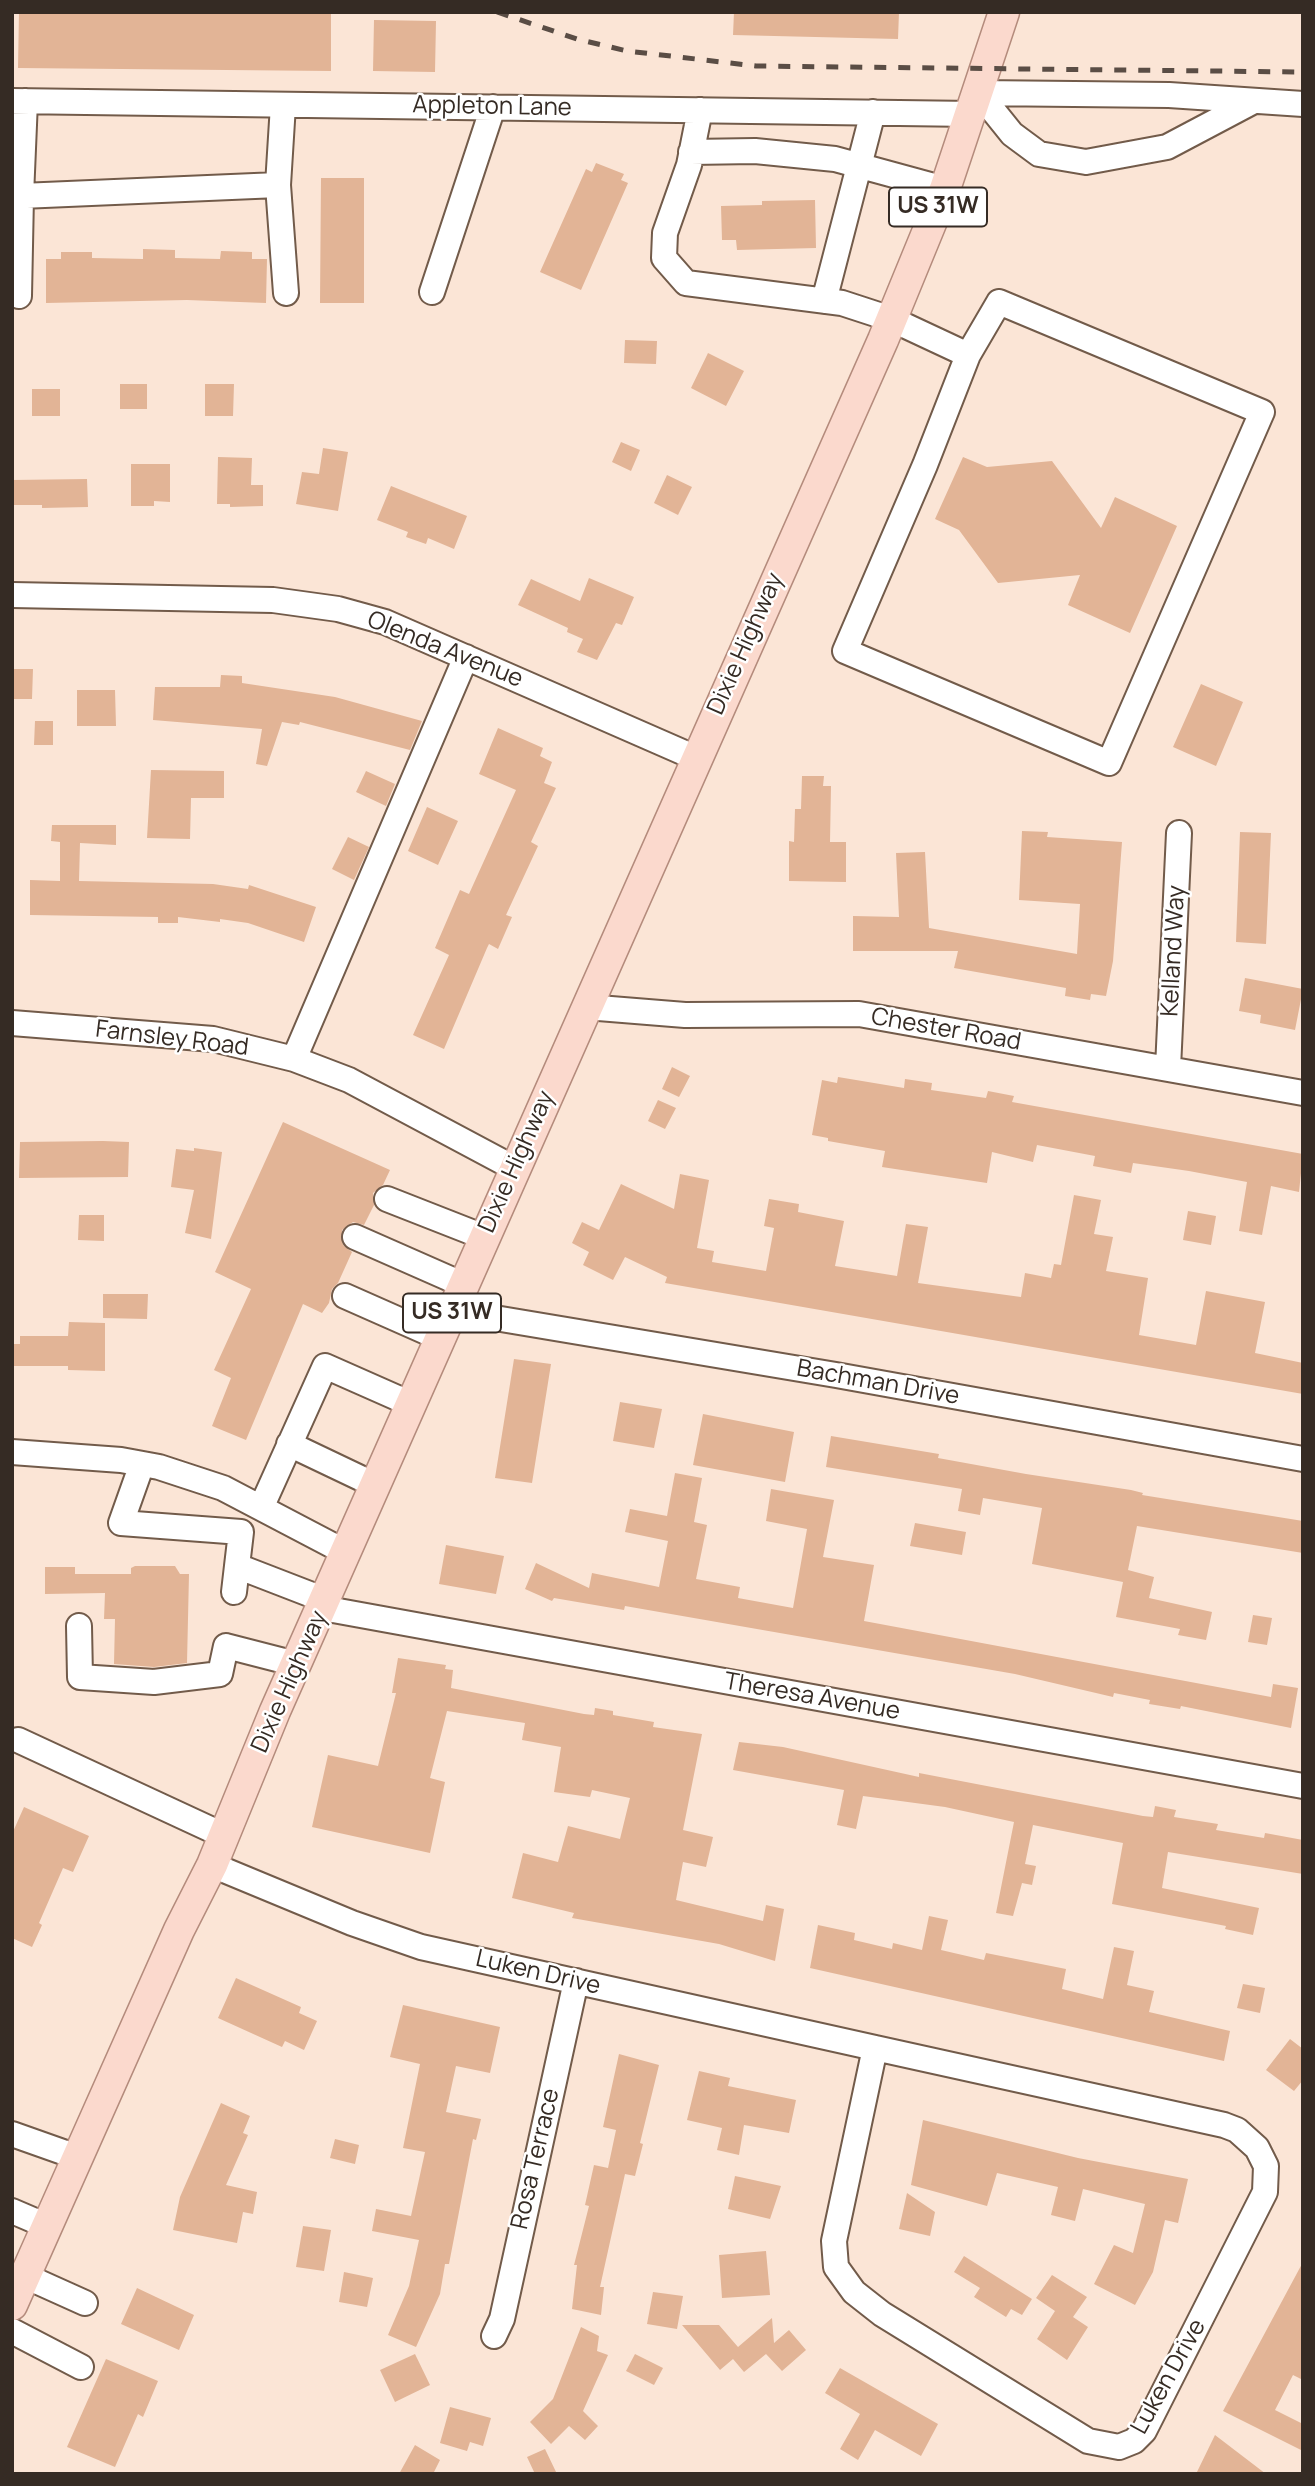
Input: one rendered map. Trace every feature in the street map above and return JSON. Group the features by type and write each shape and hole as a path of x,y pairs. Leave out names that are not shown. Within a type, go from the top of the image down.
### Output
{"main road":[{"name":"Dixie Highway","path":"12,2305 179,1930 225,1836 345,1552 891,319 946,189 1004,12"}],"street":[{"name":"Appleton Lane","path":"18,101 873,112 1169,95 1303,103"},
{"path":"18,101 21,196 19,296"},
{"path":"976,104 1040,154 1086,162 1167,147 1255,101"},
{"path":"283,105 278,185 286,293"},
{"path":"432,292 493,107"},
{"path":"700,110 691,152 665,233 664,257 686,284 842,303 891,319 968,355"},
{"path":"824,301 857,165 873,112"},
{"path":"691,152 755,151 835,159 946,189"},
{"path":"21,196 278,185"},
{"path":"999,302 1262,412 1109,763 845,651 925,465 968,355 999,302"},
{"name":"Olenda Avenue","path":"12,595 273,600 338,609 385,622 696,758"},
{"path":"294,1059 466,657"},
{"name":"Kelland Way","path":"1168,1068 1179,833"},
{"name":"Chester Road","path":"586,1007 685,1015 859,1014 1303,1093"},
{"name":"Farnsley Road","path":"12,1023 213,1039 294,1059 349,1080 514,1168"},
{"path":"387,1199 484,1237"},
{"name":"Bachman Drive","path":"355,1237 459,1298 836,1375 1303,1459"},
{"path":"345,1296 440,1338"},
{"path":"261,1508 325,1366 411,1404"},
{"path":"289,1444 375,1485"},
{"path":"12,1452 51,1452 142,1464 223,1488 345,1552"},
{"path":"142,1464 121,1523 241,1532 233,1592"},
{"name":"Theresa Avenue","path":"237,1566 323,1604 1303,1787"},
{"path":"79,1626 80,1677 154,1682 220,1674 226,1646 296,1664"},
{"path":"18,1740 133,1796 225,1836"},
{"name":"Luken Drive","path":"212,1865 398,1940 1224,2125 1237,2130 1257,2148 1266,2166 1265,2192 1144,2431 1135,2441 1119,2447 1088,2441 881,2314 855,2292 836,2267 834,2241 875,2048"},
{"name":"Rosa Terrace","path":"494,2336 502,2319 576,1981"},
{"path":"12,2134 78,2157"},
{"path":"12,2211 47,2225"},
{"path":"25,2276 85,2303"},
{"path":"12,2332 81,2367"}],"building":[{"path":"19,12 331,12 331,71 18,68"},
{"path":"734,12 899,12 898,39 733,35"},
{"path":"374,20 436,21 435,72 373,71"},
{"path":"596,163 624,174 621,180 628,183 581,290 540,272 586,169 592,172"},
{"path":"321,178 364,178 364,303 320,303"},
{"path":"815,200 816,248 737,250 736,240 722,240 721,206 762,205 762,201"},
{"path":"143,249 175,250 175,258 220,259 221,251 252,252 252,259 267,259 266,303 187,300 46,303 46,259 61,259 61,252 92,252 92,258 143,259"},
{"path":"625,340 657,341 656,364 624,363"},
{"path":"708,353 744,371 726,406 691,388"},
{"path":"120,384 147,384 147,409 120,409"},
{"path":"205,384 234,384 233,416 205,416"},
{"path":"32,389 60,389 60,416 32,416"},
{"path":"621,442 640,450 631,471 612,462"},
{"path":"323,448 348,452 338,511 296,504 302,472 319,474"},
{"path":"218,457 252,458 251,485 263,485 263,506 230,507 230,504 217,504"},
{"path":"963,457 987,467 1052,461 1101,528 1115,497 1177,526 1130,633 1068,605 1080,575 998,583 959,530 935,519"},
{"path":"131,464 170,464 170,502 154,501 154,506 131,506"},
{"path":"667,475 692,487 678,515 654,503"},
{"path":"87,479 88,507 42,508 42,505 12,505 12,480"},
{"path":"391,486 467,516 454,549 428,538 426,544 406,537 408,532 377,520"},
{"path":"589,578 634,597 622,625 616,623 597,660 577,652 583,639 567,632 568,628 518,605 531,579 580,601"},
{"path":"12,669 33,669 32,699 12,699"},
{"path":"221,675 242,676 242,683 335,697 422,721 410,750 300,722 299,725 282,722 267,766 256,764 262,729 153,720 155,687 220,687"},
{"path":"1201,684 1243,702 1216,766 1173,747"},
{"path":"77,690 115,690 116,726 77,726"},
{"path":"35,721 53,721 53,745 34,745"},
{"path":"498,728 543,748 540,756 552,762 544,783 556,788 531,842 538,846 506,915 512,917 498,949 489,944 444,1049 413,1035 449,955 435,948 460,890 469,894 516,790 479,774"},
{"path":"151,770 224,771 224,798 191,798 190,839 147,838"},
{"path":"366,771 395,784 386,806 356,792"},
{"path":"802,776 824,776 823,786 831,786 830,842 846,842 846,882 789,881 789,841 794,842 795,809 801,809"},
{"path":"427,807 458,821 438,865 408,851"},
{"path":"52,825 116,825 116,845 80,843 79,881 213,884 248,889 249,885 316,907 304,942 248,923 220,919 220,922 178,917 178,923 158,923 158,917 30,915 30,880 60,881 60,842 51,841"},
{"path":"1022,831 1048,832 1047,837 1122,842 1113,961 1106,996 1091,994 1090,1000 1065,996 1066,988 954,968 958,951 853,951 853,916 899,917 896,853 925,852 929,928 1077,954 1080,904 1019,900"},
{"path":"1240,832 1271,833 1266,944 1236,942"},
{"path":"348,837 369,847 354,880 332,869"},
{"path":"1245,978 1303,989 1295,1030 1260,1023 1261,1015 1239,1011"},
{"path":"672,1067 690,1076 679,1097 662,1089"},
{"path":"838,1077 904,1088 905,1079 932,1083 931,1090 986,1098 988,1091 1014,1096 1012,1102 1303,1154 1299,1192 1271,1186 1262,1235 1239,1231 1247,1182 1189,1171 1133,1163 1131,1173 1093,1166 1095,1156 1037,1145 1033,1162 992,1152 987,1183 882,1167 885,1151 828,1141 828,1138 812,1135 822,1080 837,1083"},
{"path":"658,1100 676,1108 665,1129 648,1121"},
{"path":"283,1122 390,1170 383,1185 373,1193 374,1205 364,1225 353,1222 342,1230 343,1245 352,1252 338,1283 332,1289 329,1303 322,1313 303,1304 246,1440 212,1426 231,1378 214,1370 251,1289 215,1272"},
{"path":"20,1142 129,1142 128,1177 19,1178"},
{"path":"194,1148 222,1152 211,1239 185,1233 194,1190 171,1187 176,1149 194,1151"},
{"path":"680,1174 709,1180 697,1248 714,1251 712,1262 766,1271 774,1228 764,1226 769,1199 799,1204 798,1212 844,1221 835,1266 897,1276 906,1224 928,1227 918,1283 1021,1297 1025,1273 1051,1278 1054,1264 1061,1265 1074,1195 1101,1200 1094,1234 1113,1237 1106,1271 1148,1278 1139,1335 1196,1345 1206,1291 1265,1302 1255,1353 1303,1363 1303,1394 665,1283 667,1277 625,1257 613,1280 583,1265 589,1252 572,1243 582,1222 599,1230 621,1184 674,1209"},
{"path":"1188,1211 1216,1216 1211,1245 1183,1240"},
{"path":"79,1215 104,1215 104,1241 78,1240"},
{"path":"103,1294 148,1294 147,1319 103,1318"},
{"path":"69,1322 105,1323 105,1371 68,1370 68,1366 12,1366 12,1344 20,1344 20,1336 68,1336"},
{"path":"514,1359 551,1364 532,1483 495,1478"},
{"path":"620,1402 662,1409 654,1448 613,1441"},
{"path":"703,1414 794,1432 785,1482 693,1465"},
{"path":"831,1436 939,1454 938,1458 1026,1474 1131,1490 1143,1493 1142,1495 1303,1521 1303,1553 1137,1526 1128,1570 1154,1577 1149,1598 1212,1612 1206,1640 1178,1635 1180,1629 1116,1617 1123,1582 1032,1564 1042,1508 983,1498 980,1515 958,1511 962,1489 826,1467"},
{"path":"675,1473 702,1478 694,1522 707,1525 696,1579 740,1587 738,1598 793,1608 807,1529 766,1521 771,1489 834,1500 823,1557 874,1565 864,1621 1271,1697 1273,1684 1298,1688 1291,1728 1181,1706 1180,1709 1149,1704 1150,1700 1114,1693 1113,1697 1015,1674 625,1606 624,1610 554,1598 552,1601 525,1589 536,1563 589,1588 592,1573 659,1587 668,1541 625,1532 630,1509 667,1516"},
{"path":"915,1523 966,1532 962,1555 910,1546"},
{"path":"446,1545 504,1556 496,1594 439,1584"},
{"path":"175,1566 180,1574 189,1574 187,1663 154,1667 114,1664 115,1619 104,1619 105,1593 45,1594 45,1567 75,1567 75,1574 131,1574 131,1568"},
{"path":"1253,1615 1272,1618 1267,1645 1248,1642"},
{"path":"398,1658 446,1665 445,1669 453,1670 451,1688 584,1714 594,1715 595,1708 613,1711 613,1715 654,1722 653,1727 702,1734 683,1830 713,1837 706,1867 683,1862 676,1900 763,1921 766,1905 784,1909 775,1961 719,1944 572,1918 574,1913 512,1898 523,1853 558,1862 568,1826 620,1839 630,1798 592,1790 590,1797 554,1792 561,1747 522,1740 525,1723 447,1711 430,1778 445,1782 430,1853 312,1827 328,1755 378,1766 396,1693 392,1693"},
{"path":"739,1742 783,1747 919,1777 919,1773 1143,1816 1153,1817 1155,1806 1176,1810 1174,1817 1218,1824 1216,1830 1264,1838 1265,1833 1303,1840 1303,1874 1168,1852 1162,1888 1259,1908 1253,1935 1225,1929 1226,1926 1112,1904 1123,1843 1033,1825 1025,1864 1036,1866 1032,1885 1022,1883 1013,1916 996,1913 1014,1822 945,1807 863,1796 856,1829 837,1825 844,1790 733,1770"},
{"path":"24,1807 89,1836 73,1872 63,1868 39,1923 42,1925 32,1947 12,1938 12,1834"},
{"path":"929,1916 948,1920 941,1950 984,1960 986,1953 1066,1969 1062,1989 1103,1999 1114,1947 1134,1951 1127,1985 1154,1991 1149,2012 1230,2031 1224,2061 810,1968 818,1925 855,1933 854,1940 892,1949 893,1943 922,1950"},
{"path":"236,1978 301,2007 299,2013 317,2021 304,2050 285,2041 282,2047 218,2018"},
{"path":"1243,1984 1265,1988 1260,2013 1237,2008"},
{"path":"403,2005 500,2027 490,2073 456,2066 446,2112 481,2119 476,2140 473,2139 449,2264 445,2264 440,2294 416,2347 388,2335 409,2286 419,2240 372,2231 376,2209 411,2216 425,2152 403,2148 420,2064 390,2057"},
{"path":"1290,2039 1303,2049 1303,2080 1294,2091 1266,2070"},
{"path":"619,2054 659,2065 635,2176 625,2174 600,2287 604,2287 601,2315 572,2309 577,2265 574,2265 589,2206 585,2205 594,2165 608,2168 616,2130 603,2127"},
{"path":"699,2071 730,2078 728,2086 796,2100 789,2133 744,2125 739,2155 717,2150 722,2128 687,2120"},
{"path":"221,2103 250,2116 243,2133 248,2135 226,2185 257,2192 253,2214 243,2212 237,2243 173,2230 180,2197"},
{"path":"923,2120 1078,2158 1188,2179 1178,2223 1165,2220 1153,2272 1135,2305 1094,2284 1114,2245 1133,2253 1145,2204 1083,2189 1075,2221 1051,2215 1058,2187 997,2173 987,2206 911,2185"},
{"path":"335,2139 359,2145 355,2164 330,2158"},
{"path":"735,2176 781,2186 770,2219 728,2209"},
{"path":"907,2193 935,2212 930,2236 899,2229"},
{"path":"303,2226 331,2230 324,2271 296,2267"},
{"path":"766,2251 770,2295 722,2298 719,2255"},
{"path":"964,2256 1032,2299 1022,2315 1011,2309 1006,2317 974,2297 980,2288 954,2272"},
{"path":"1303,2262 1303,2380 1293,2375 1275,2410 1303,2424 1303,2451 1223,2411"},
{"path":"344,2272 373,2278 367,2307 339,2302"},
{"path":"1052,2275 1087,2297 1073,2317 1088,2327 1067,2360 1037,2339 1055,2311 1036,2298"},
{"path":"137,2288 194,2315 179,2350 121,2324"},
{"path":"653,2292 683,2296 677,2329 647,2324"},
{"path":"772,2318 774,2343 789,2330 806,2350 782,2371 766,2354 744,2372 733,2359 720,2370 682,2325 719,2325 738,2347"},
{"path":"581,2327 599,2336 597,2351 608,2355 583,2411 598,2426 585,2440 569,2426 551,2444 530,2422 553,2399"},
{"path":"415,2354 430,2385 395,2402 380,2370"},
{"path":"635,2354 663,2368 654,2385 626,2371"},
{"path":"106,2359 158,2381 143,2417 138,2414 115,2467 67,2447"},
{"path":"840,2368 938,2424 921,2456 875,2430 858,2460 840,2449 860,2414 825,2393"},
{"path":"450,2407 491,2418 483,2446 470,2442 467,2451 440,2443"},
{"path":"1215,2435 1266,2474 1196,2474"},
{"path":"415,2445 440,2460 433,2474 399,2474"},
{"path":"545,2449 557,2474 535,2474 527,2457"}],"railway":[{"path":"497,12 577,39 627,51 756,66 1303,72"}]}
